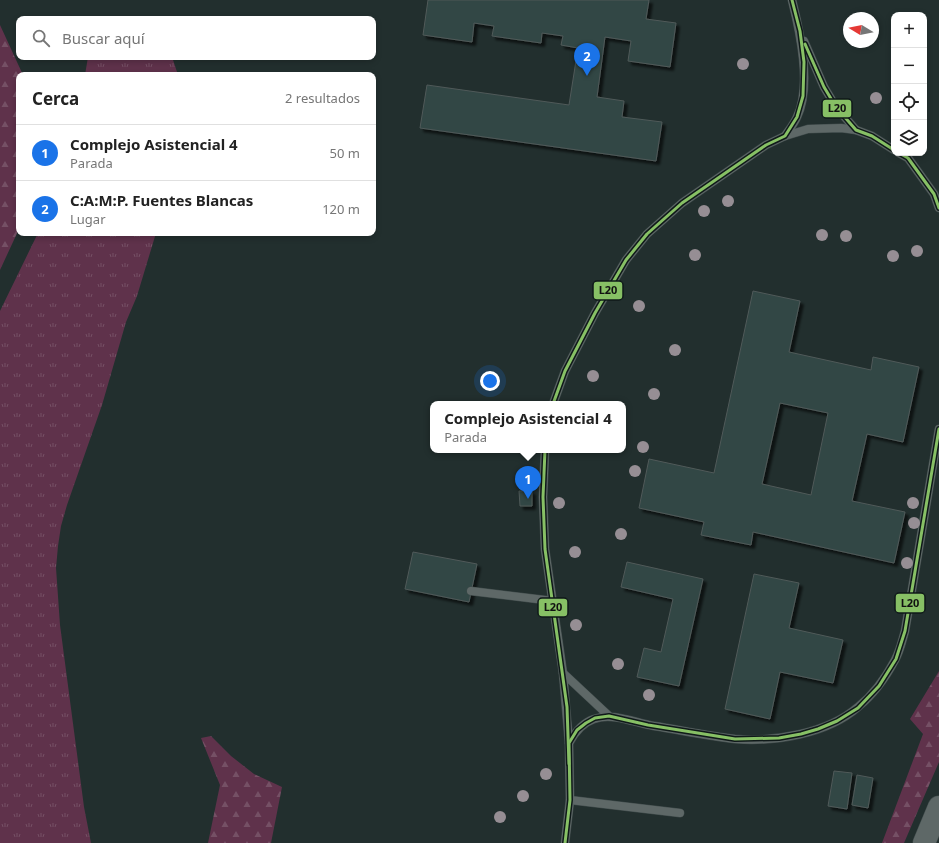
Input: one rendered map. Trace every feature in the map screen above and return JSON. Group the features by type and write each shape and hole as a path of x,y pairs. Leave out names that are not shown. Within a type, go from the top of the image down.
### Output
{"main road":[{"path":"924,843 939,807"}],"lane":[{"path":"785,136 797,117 803,96 804,62 800,31 792,0"},
{"path":"800,31 824,87 836,107 856,130"},
{"path":"554,401 565,371 595,313 626,260 647,234 688,199 766,144 808,129 841,128 856,130 872,136 891,148"},
{"path":"904,156 908,158 934,194 939,208"},
{"path":"569,743 577,730 586,723 595,718 609,716 648,726 735,739 779,738 818,729 837,721 858,708 879,686 896,659 905,631 939,430"},
{"path":"545,453 543,497 545,549 564,672 569,743 570,800 565,843"},
{"path":"472,591 553,601"},
{"path":"564,672 609,716"},
{"path":"570,800 680,813"}],"green space":[{"path":"0,25 22,72 16,72 16,235 0,270"},
{"path":"88,60 173,60 177,72 86,72"},
{"path":"37,236 155,236 137,296 126,322 102,405 67,505 61,526 58,546 56,568 60,625 84,807 91,843 0,843 0,311"},
{"path":"939,671 939,762 904,843 882,843 923,734 910,719"},
{"path":"211,736 231,756 254,774 282,787 271,843 208,843 220,785 201,738"}],"building":[{"path":"428,0 649,0 646,19 676,23 670,67 628,61 631,41 605,37 597,97 624,101 622,117 662,122 656,161 420,128 427,85 569,105 578,48 561,45 563,36 542,33 541,43 492,36 494,26 474,23 472,42 423,35"},
{"path":"753,291 800,301 789,352 871,370 873,357 919,367 903,442 867,434 852,501 905,512 894,563 753,532 751,545 701,535 704,522 639,508 649,459 714,473","holes":["780,403 828,413 811,495 762,484"]},
{"path":"519,491 532,491 532,506 520,506"},
{"path":"413,552 477,564 469,602 405,589"},
{"path":"627,562 703,579 679,686 637,677 644,648 661,652 673,599 621,587"},
{"path":"754,574 799,583 789,628 843,640 833,683 780,672 770,719 725,709"},
{"path":"834,771 852,773 847,809 828,806"},
{"path":"857,775 873,778 868,808 852,805"}],"transit line":[{"name":"L20","path":"554,401 565,371 595,313 626,260 647,234 682,203 766,145 785,136 797,117 803,96 804,62 800,31 792,0"},
{"name":"L20","path":"805,44 824,87 836,107 856,130 872,136 891,148"},
{"name":"L20","path":"904,156 908,158 934,194 939,208"},
{"name":"L20","path":"565,843 570,800 569,743 577,730 595,718 609,716 648,725 735,739 779,738 801,734 837,721 858,708 879,686 896,659 905,631 939,429"},
{"name":"L20","path":"545,453 543,497 545,549 567,707 569,764"}],"place":[{"name":"C:A:M:P. Fuentes Blancas","path":"587,76"},
{"name":"Complejo Asistencial 4","path":"528,499"}]}
